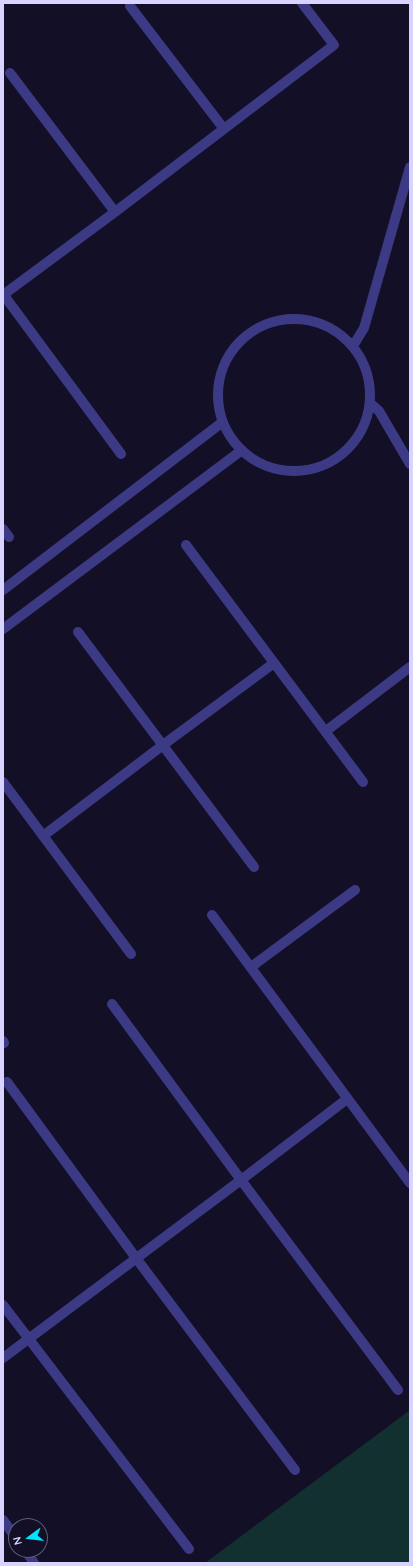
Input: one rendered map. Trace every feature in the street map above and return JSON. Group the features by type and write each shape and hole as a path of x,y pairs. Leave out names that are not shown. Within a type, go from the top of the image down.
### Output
{"street":[{"path":"122,454 3,295 115,212 334,45 302,3"},
{"path":"130,6 224,129"},
{"path":"10,73 115,212"},
{"path":"353,346 364,328 410,167"},
{"path":"302,318 330,327 353,346 368,373 370,403 361,432 342,455 316,469 286,471 257,462 234,443 220,424 217,386 226,358 246,335 272,321 302,318"},
{"path":"370,403 379,411 410,464"},
{"path":"3,590 220,424"},
{"path":"3,629 242,450"},
{"path":"186,545 363,782"},
{"path":"78,632 254,867"},
{"path":"43,836 274,663"},
{"path":"326,731 410,666"},
{"path":"3,782 132,954"},
{"path":"251,967 355,890"},
{"path":"212,915 410,1183"},
{"path":"112,1004 398,1390"},
{"path":"7,1082 136,1258 295,1470"},
{"path":"3,1358 347,1099"},
{"path":"3,1305 189,1549"}],"green space":[{"path":"410,1410 410,1563 205,1563"}]}
